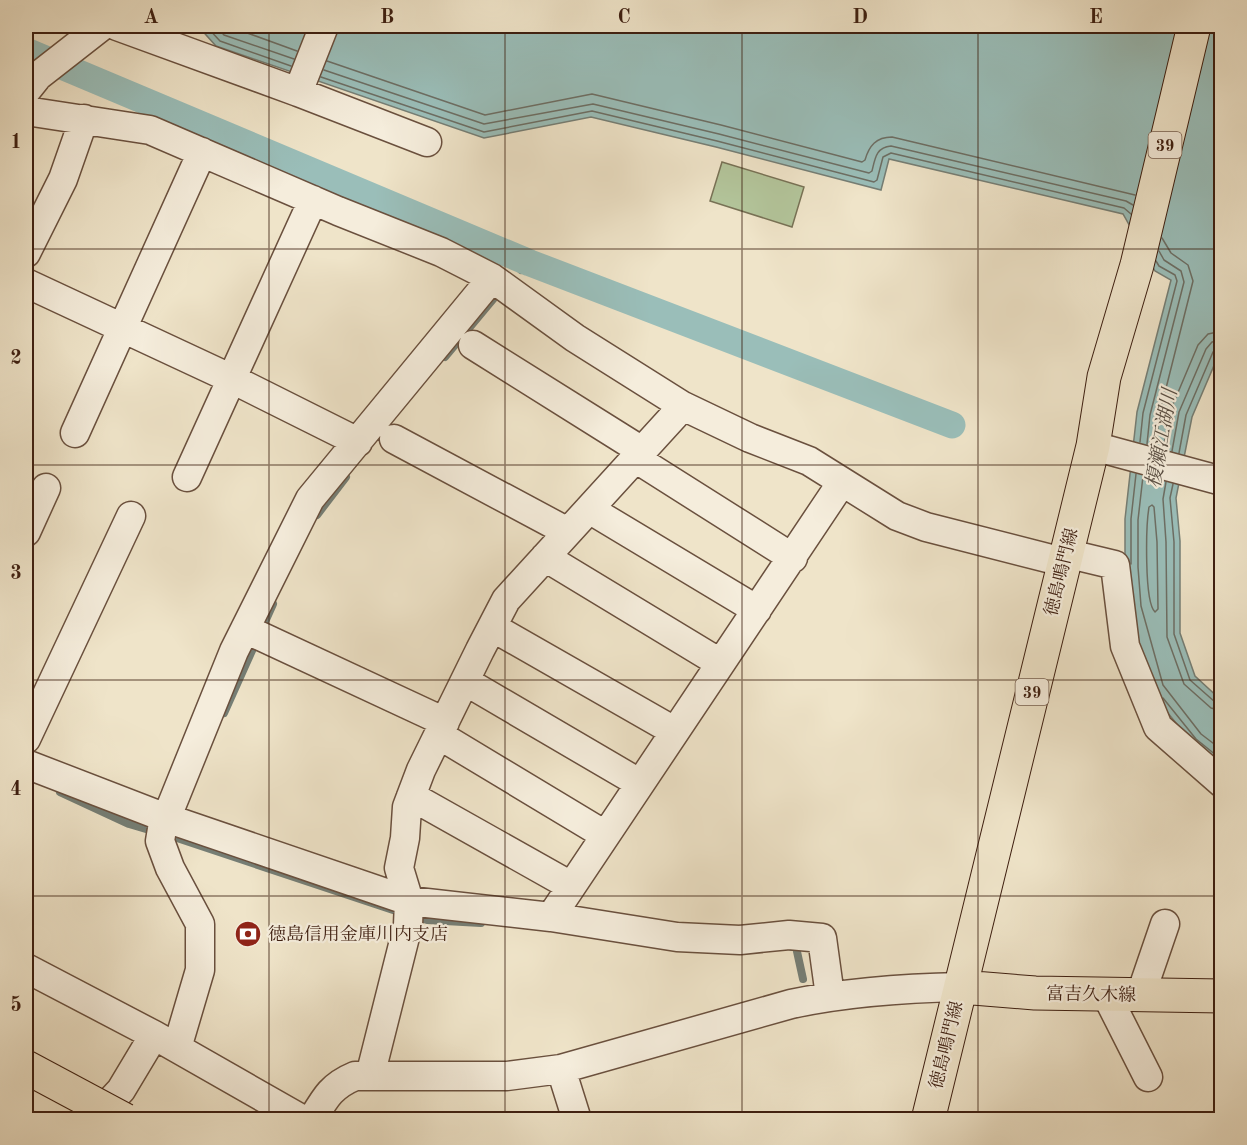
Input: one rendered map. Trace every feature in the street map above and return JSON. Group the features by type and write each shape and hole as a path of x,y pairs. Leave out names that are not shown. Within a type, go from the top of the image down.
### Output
{"main road":[{"name":"徳島鳴門線","path":"928,1119 1064,558 1104,449 1104,377 1137,265 1194,26"},
{"name":"富吉久木線","path":"961,987 1035,993 1221,996"},
{"path":"26,1066 124,1119"}],"street":[{"path":"32,83 102,26"},
{"path":"117,26 301,86 428,142"},
{"path":"301,86 324,26"},
{"path":"26,111 150,130 441,252 492,278 575,338 683,406 750,438 809,461 897,516 926,527 1064,558 1115,565 1125,646 1158,727 1221,783"},
{"path":"26,253 63,179 84,119"},
{"path":"75,433 201,152"},
{"path":"187,477 313,200"},
{"path":"93,1119 166,1042 200,970 200,924 170,868 163,830 234,651 256,634 310,499 492,278"},
{"path":"26,283 232,379 358,442"},
{"path":"473,345 793,558"},
{"path":"370,1076 409,912 399,868 405,838 407,807 442,728 506,600 683,406"},
{"path":"394,439 568,532"},
{"path":"1104,449 1209,477"},
{"path":"551,917 842,482"},
{"path":"26,532 46,488"},
{"path":"589,510 757,610"},
{"path":"26,739 131,516"},
{"path":"545,557 720,663"},
{"path":"492,627 674,731"},
{"path":"256,634 442,728 605,835"},
{"path":"465,681 639,783"},
{"path":"26,764 163,830 409,912 551,917 677,937 740,940 789,935 822,938 830,996"},
{"path":"411,796 571,886"},
{"path":"1141,994 1165,924"},
{"path":"26,968 166,1042 303,1119"},
{"path":"312,1119 329,1092 342,1081 355,1076 507,1076 561,1069 830,996 913,988 961,987"},
{"path":"1106,994 1148,1077"},
{"path":"561,1069 577,1119"}],"green space":[{"path":"722,162 804,187 792,227 710,201"}],"water":[{"name":"榎瀬江湖川","path":"198,26 1221,26 1221,349 1192,417 1176,498 1180,541 1180,633 1195,676 1221,700 1221,768 1192,743 1151,692 1128,609 1125,519 1137,412 1171,280 1155,271 1123,214 889,159 881,190 591,117 484,138 216,46"}],"waterway":[{"path":"26,51 530,263 952,425"},
{"path":"521,270 530,263"},
{"path":"445,357 495,297"},
{"path":"317,515 346,477"},
{"path":"224,713 273,604"},
{"path":"60,792 129,824 156,832"},
{"path":"168,835 393,910"},
{"path":"413,916 427,920 481,923"},
{"path":"792,947 796,947 803,979"}],"place":[{"name":"徳島信用金庫川内支店","path":"248,934"}]}
